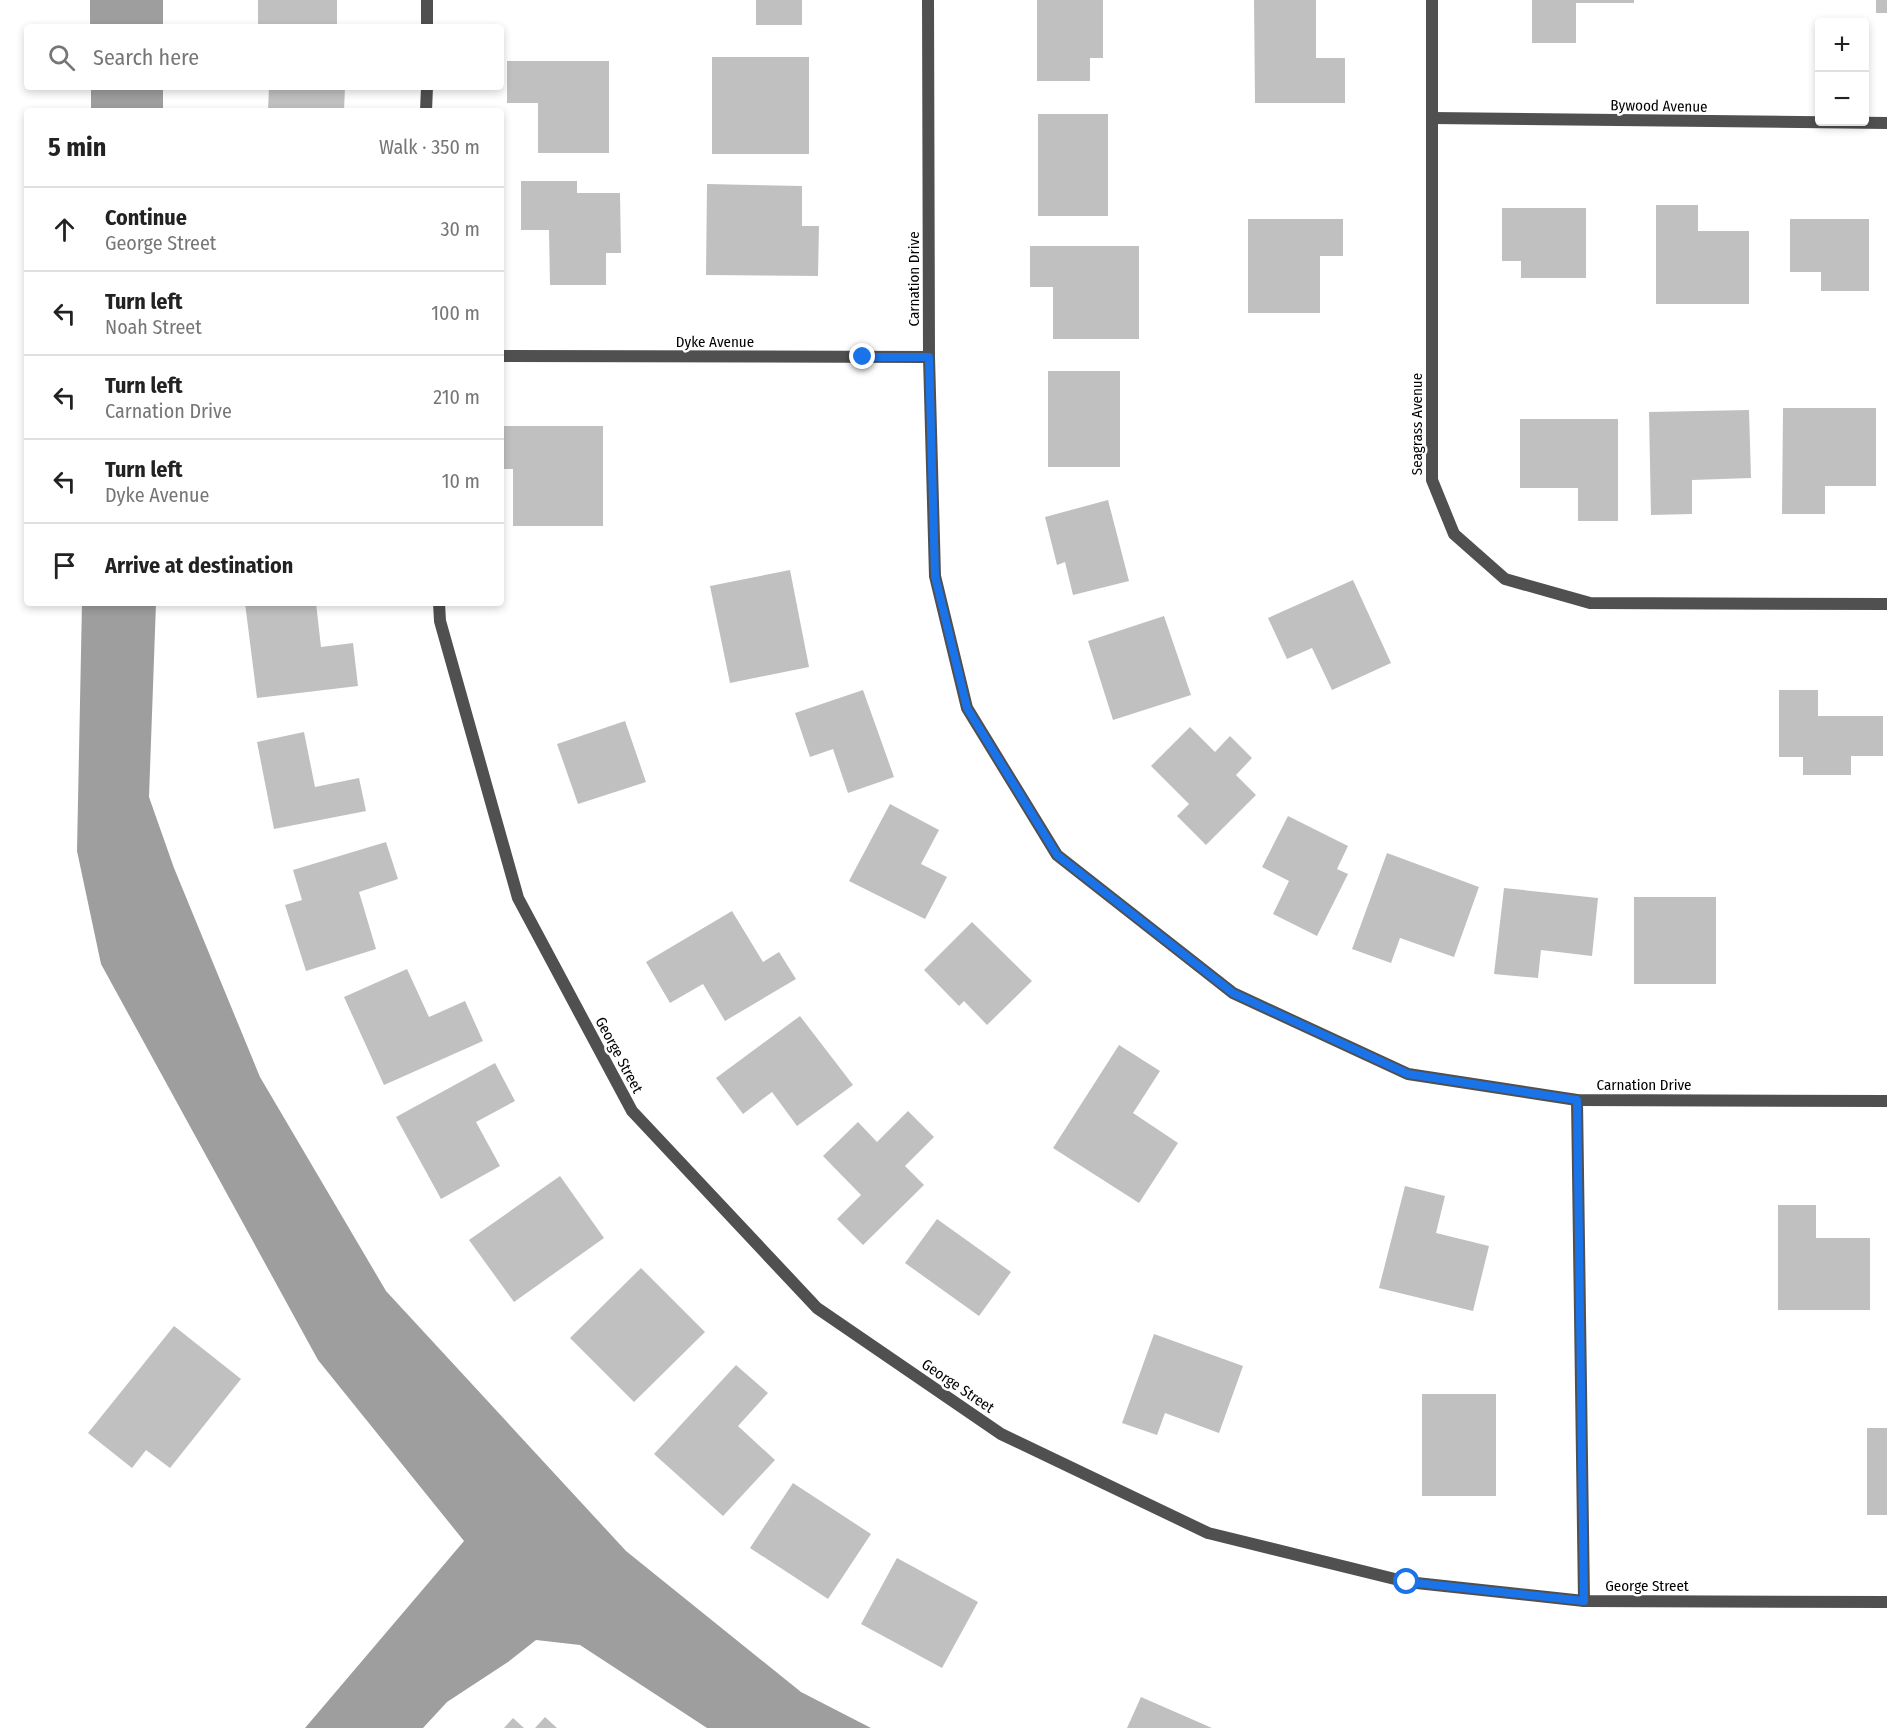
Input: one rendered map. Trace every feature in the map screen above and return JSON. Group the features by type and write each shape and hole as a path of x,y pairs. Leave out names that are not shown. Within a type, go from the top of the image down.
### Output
{"street":[{"path":"427,0 427,24"},
{"name":"Carnation Drive","path":"928,0 929,357 935,576 967,708 1057,855 1233,993 1408,1074 1577,1100 1887,1101"},
{"name":"Seagrass Avenue","path":"1432,0 1431,480 1454,534 1505,579 1590,603 1887,604"},
{"path":"426,90 426,108"},
{"name":"Bywood Avenue","path":"1431,118 1887,123"},
{"name":"Dyke Avenue","path":"504,357 929,357"},
{"name":"George Street","path":"439,606 440,621 518,898 632,1111 817,1308 1001,1434 1208,1533 1407,1582 1584,1601 1887,1602"},
{"path":"1577,1100 1584,1601"}],"shaded area":[{"path":"90,0 163,0 163,24 90,24"},
{"path":"91,90 163,90 163,108 91,108"},
{"path":"82,606 156,606 149,797 174,868 260,1077 386,1291 626,1551 801,1692 871,1728 707,1728 580,1645 536,1640 508,1662 447,1702 423,1728 305,1728 464,1541 318,1360 101,964 77,851"}],"building":[{"path":"258,0 337,0 337,24 258,24"},
{"path":"756,0 802,0 802,25 756,25"},
{"path":"1037,0 1103,0 1103,58 1090,58 1090,81 1037,81"},
{"path":"1254,0 1316,0 1316,58 1345,58 1345,103 1255,103"},
{"path":"1532,0 1634,0 1634,3 1576,3 1576,43 1532,43"},
{"path":"1876,0 1887,0 1887,13 1876,13"},
{"path":"712,57 809,57 809,154 712,154"},
{"path":"507,61 609,61 609,153 538,153 538,103 507,103"},
{"path":"269,90 345,90 344,108 268,108"},
{"path":"1038,114 1108,114 1108,216 1038,216"},
{"path":"521,181 577,181 577,193 620,193 621,253 606,253 606,285 550,285 549,230 521,230"},
{"path":"707,184 802,186 802,226 819,226 818,276 706,275"},
{"path":"1656,205 1698,205 1698,231 1749,231 1749,304 1656,304"},
{"path":"1502,208 1586,208 1586,278 1521,278 1521,261 1502,261"},
{"path":"1248,219 1343,219 1343,256 1320,256 1320,313 1248,313"},
{"path":"1790,219 1869,219 1869,291 1821,291 1821,272 1790,272"},
{"path":"1030,246 1139,246 1139,339 1053,339 1053,287 1030,287"},
{"path":"1048,371 1120,371 1120,467 1048,467"},
{"path":"1783,408 1876,408 1876,486 1825,486 1825,514 1782,514"},
{"path":"1749,410 1751,478 1692,480 1692,514 1651,515 1649,412"},
{"path":"1520,419 1618,419 1618,521 1578,521 1578,488 1520,488"},
{"path":"504,426 603,426 603,526 513,526 513,469 504,469"},
{"path":"1108,500 1129,581 1073,595 1065,562 1057,565 1045,517"},
{"path":"790,570 809,667 730,683 710,586"},
{"path":"1353,580 1391,663 1332,690 1312,648 1287,659 1268,618"},
{"path":"245,606 316,606 321,647 353,643 358,686 257,698"},
{"path":"1164,616 1191,695 1113,720 1088,641"},
{"path":"863,690 894,777 848,793 833,749 810,757 795,713"},
{"path":"1779,690 1818,690 1818,716 1883,716 1883,756 1851,756 1851,775 1803,775 1803,757 1779,757"},
{"path":"625,721 646,782 578,804 557,744"},
{"path":"1190,727 1215,752 1230,736 1252,758 1236,775 1256,795 1206,845 1177,816 1189,804 1151,766"},
{"path":"304,732 315,787 359,778 366,811 274,829 257,742"},
{"path":"890,804 939,830 921,864 947,877 925,919 849,881"},
{"path":"1288,816 1348,846 1337,869 1348,874 1317,936 1273,914 1289,881 1262,867"},
{"path":"386,842 398,879 359,892 376,949 306,971 285,905 302,900 293,870"},
{"path":"1387,853 1479,887 1454,957 1400,938 1391,963 1352,949"},
{"path":"1504,888 1598,898 1592,956 1541,950 1538,978 1494,974"},
{"path":"1634,897 1716,897 1716,984 1634,984"},
{"path":"732,911 763,962 779,952 796,979 725,1021 703,984 670,1003 646,962"},
{"path":"972,922 1032,981 987,1025 964,1001 959,1006 924,970"},
{"path":"407,969 429,1017 465,1001 483,1041 384,1085 344,997"},
{"path":"800,1016 853,1085 797,1126 772,1092 743,1114 716,1078"},
{"path":"1119,1045 1160,1071 1133,1113 1178,1143 1139,1203 1053,1148"},
{"path":"495,1063 515,1101 476,1122 500,1166 441,1199 396,1117"},
{"path":"908,1111 934,1137 905,1166 924,1185 863,1245 837,1219 861,1195 823,1156 858,1122 877,1142"},
{"path":"560,1176 604,1238 514,1302 469,1240"},
{"path":"1405,1186 1445,1196 1436,1233 1489,1246 1473,1311 1379,1288"},
{"path":"1778,1205 1816,1205 1816,1238 1870,1238 1870,1310 1778,1310"},
{"path":"937,1219 1011,1272 979,1316 905,1263"},
{"path":"641,1268 705,1332 634,1402 570,1338"},
{"path":"174,1326 241,1379 170,1468 146,1450 132,1468 88,1433"},
{"path":"1154,1334 1243,1366 1219,1433 1165,1413 1157,1435 1122,1423"},
{"path":"736,1365 768,1393 738,1426 775,1460 723,1516 654,1454"},
{"path":"1422,1394 1496,1394 1496,1496 1422,1496"},
{"path":"1867,1428 1887,1428 1887,1515 1867,1515"},
{"path":"793,1483 871,1534 828,1599 750,1548"},
{"path":"897,1558 978,1602 942,1668 861,1624"},
{"path":"1141,1697 1212,1728 1127,1728"},
{"path":"545,1717 557,1728 535,1728"},
{"path":"513,1718 524,1728 504,1728"}],"route":[{"path":"863,357 929,357 935,576 967,708 1057,855 1233,993 1408,1074 1577,1100 1584,1601 1407,1582"}]}
